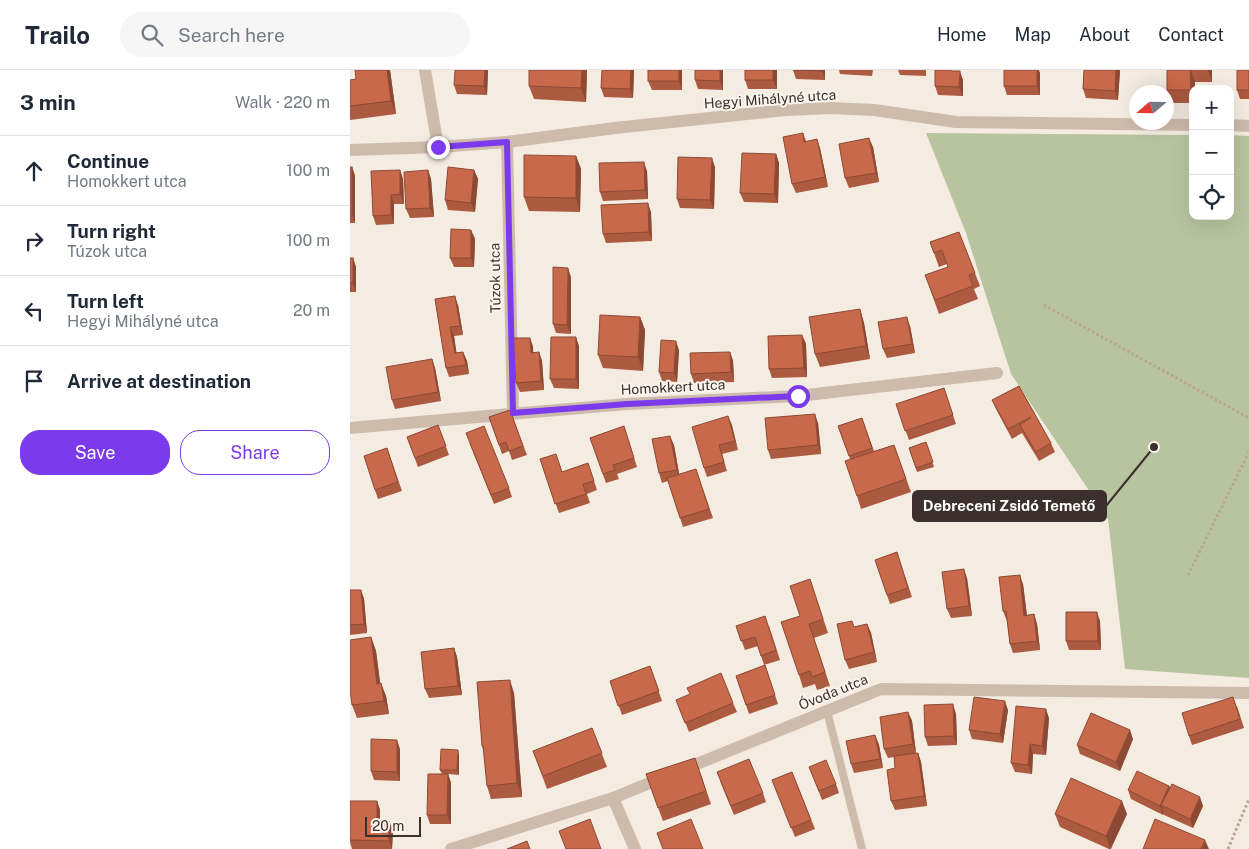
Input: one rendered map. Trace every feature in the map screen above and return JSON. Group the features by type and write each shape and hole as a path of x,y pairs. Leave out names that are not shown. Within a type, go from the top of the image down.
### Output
{"street":[{"path":"425,70 438,147"},
{"name":"Hegyi Mihályné utca","path":"350,150 507,142 615,128 786,110 831,108 874,110 956,122 1189,125"},
{"path":"1234,125 1249,126"},
{"name":"Túzok utca","path":"507,142 513,413"},
{"name":"Homokkert utca","path":"350,428 627,404 798,396 997,373"},
{"name":"Óvoda utca","path":"451,849 613,798 881,689 1249,693"},
{"path":"613,798 635,849"}],"lane":[{"path":"827,711 862,849"}],"path":[{"path":"1044,304 1249,418"},
{"path":"1188,575 1249,452"},
{"path":"1228,849 1249,799"}],"green space":[{"path":"926,133 1189,135 1189,220 1234,220 1234,135 1249,136 1249,678 1125,669 1108,519 1011,374 966,233"}],"building":[{"path":"355,70 387,70 391,101 350,106 350,80 356,79"},
{"path":"455,70 485,70 484,86 454,85"},
{"path":"529,70 582,70 581,88 529,86"},
{"path":"602,70 631,70 630,89 601,88"},
{"path":"648,70 679,70 679,81 648,81"},
{"path":"695,70 720,70 720,81 695,80"},
{"path":"745,70 773,70 773,80 745,80"},
{"path":"935,70 960,71 959,87 935,86"},
{"path":"1004,70 1037,70 1037,86 1004,86"},
{"path":"1084,70 1116,70 1115,91 1083,89"},
{"path":"1167,70 1190,70 1189,90 1174,90 1174,85 1167,85"},
{"path":"1237,70 1249,70 1249,90 1237,90"},
{"path":"803,133 804,142 817,139 825,177 792,184 783,137"},
{"path":"869,138 876,173 845,178 839,144"},
{"path":"742,153 776,154 774,194 740,193"},
{"path":"524,155 576,156 576,198 524,197"},
{"path":"678,157 712,158 710,200 677,199"},
{"path":"644,162 645,190 600,192 599,163"},
{"path":"350,167 352,167 352,214 350,214"},
{"path":"448,167 474,170 471,203 445,200"},
{"path":"400,170 400,194 391,195 391,215 373,216 371,171"},
{"path":"428,170 430,208 406,209 404,172"},
{"path":"648,203 649,232 603,234 601,205"},
{"path":"451,229 471,230 471,258 450,258"},
{"path":"959,232 975,273 969,275 973,286 935,300 925,275 948,267 942,250 934,253 930,242"},
{"path":"350,258 353,258 353,283 350,283"},
{"path":"553,267 568,268 567,325 553,324"},
{"path":"455,296 460,326 450,327 455,353 463,352 466,365 446,368 435,299"},
{"path":"860,309 866,346 815,354 809,317"},
{"path":"600,315 640,317 638,357 598,355"},
{"path":"907,317 912,344 883,349 878,322"},
{"path":"802,335 804,368 769,369 768,336"},
{"path":"551,337 576,337 576,379 550,379"},
{"path":"513,338 530,338 531,353 539,352 541,381 516,383"},
{"path":"661,340 676,341 674,373 659,372"},
{"path":"730,352 731,372 691,374 690,353"},
{"path":"432,359 438,392 392,400 386,367"},
{"path":"1019,386 1051,443 1036,452 1020,425 1031,417 1008,429 992,400"},
{"path":"944,388 953,415 905,431 896,404"},
{"path":"510,410 523,446 509,451 506,442 499,445 489,417"},
{"path":"815,414 818,445 768,450 765,418"},
{"path":"728,416 735,441 719,445 724,462 704,468 692,427"},
{"path":"862,418 872,448 849,456 838,426"},
{"path":"438,425 446,446 415,458 407,437"},
{"path":"484,426 509,488 491,495 466,433"},
{"path":"624,426 634,458 613,465 615,470 603,474 590,438"},
{"path":"670,436 677,470 659,473 652,439"},
{"path":"926,442 933,462 916,468 909,448"},
{"path":"894,445 906,479 857,496 845,461"},
{"path":"387,448 398,482 375,490 364,456"},
{"path":"556,454 562,472 588,463 594,481 583,484 586,494 555,504 540,459"},
{"path":"696,469 709,509 680,518 667,478"},
{"path":"897,552 908,588 887,595 875,560"},
{"path":"964,569 969,606 947,609 942,572"},
{"path":"1020,575 1024,616 1034,614 1037,641 1010,644 1006,611 1003,611 999,577"},
{"path":"810,579 823,619 809,624 825,672 812,677 810,671 799,675 781,622 800,616 790,586"},
{"path":"350,590 361,590 364,624 350,625"},
{"path":"1066,612 1097,612 1098,641 1066,641"},
{"path":"765,616 776,650 761,656 755,637 741,641 736,626"},
{"path":"852,621 854,627 867,624 874,652 845,660 837,624"},
{"path":"371,637 377,684 381,683 384,701 352,705 350,689 350,640"},
{"path":"454,648 458,686 425,689 421,652"},
{"path":"765,665 775,695 746,705 736,676"},
{"path":"650,666 659,691 618,706 610,681"},
{"path":"721,673 733,703 685,723 676,700 690,694 687,688"},
{"path":"510,680 517,783 487,786 477,682"},
{"path":"974,697 1005,701 1000,734 969,730"},
{"path":"1233,697 1240,719 1189,736 1182,713"},
{"path":"953,704 954,736 925,737 924,705"},
{"path":"1016,706 1046,709 1042,746 1030,744 1028,765 1011,763"},
{"path":"908,712 913,744 884,749 880,717"},
{"path":"1091,713 1130,730 1116,762 1077,745"},
{"path":"592,728 602,753 543,776 533,751"},
{"path":"875,735 880,759 851,764 846,741"},
{"path":"371,739 397,740 397,772 371,771"},
{"path":"441,749 458,750 457,770 440,770"},
{"path":"918,753 924,796 891,801 887,770 895,768 894,756"},
{"path":"695,758 706,791 658,808 646,774"},
{"path":"749,759 763,793 731,806 717,772"},
{"path":"826,760 836,784 819,791 809,767"},
{"path":"1137,771 1169,786 1160,806 1128,790"},
{"path":"792,772 811,820 791,828 772,780"},
{"path":"428,774 448,774 447,815 427,815"},
{"path":"1071,778 1122,801 1106,836 1055,814"},
{"path":"1172,784 1200,797 1190,819 1161,805"},
{"path":"350,801 377,801 377,821 389,821 389,841 350,840"},
{"path":"590,819 601,849 566,849 559,831"},
{"path":"691,819 703,849 663,849 657,833"},
{"path":"1155,819 1205,840 1201,849 1143,849"},
{"path":"527,841 530,849 507,849"}],"place":[{"name":"Debreceni Zsidó Temető","path":"1154,447"}],"route":[{"path":"438,147 507,142 513,413 627,404 798,396"}]}
